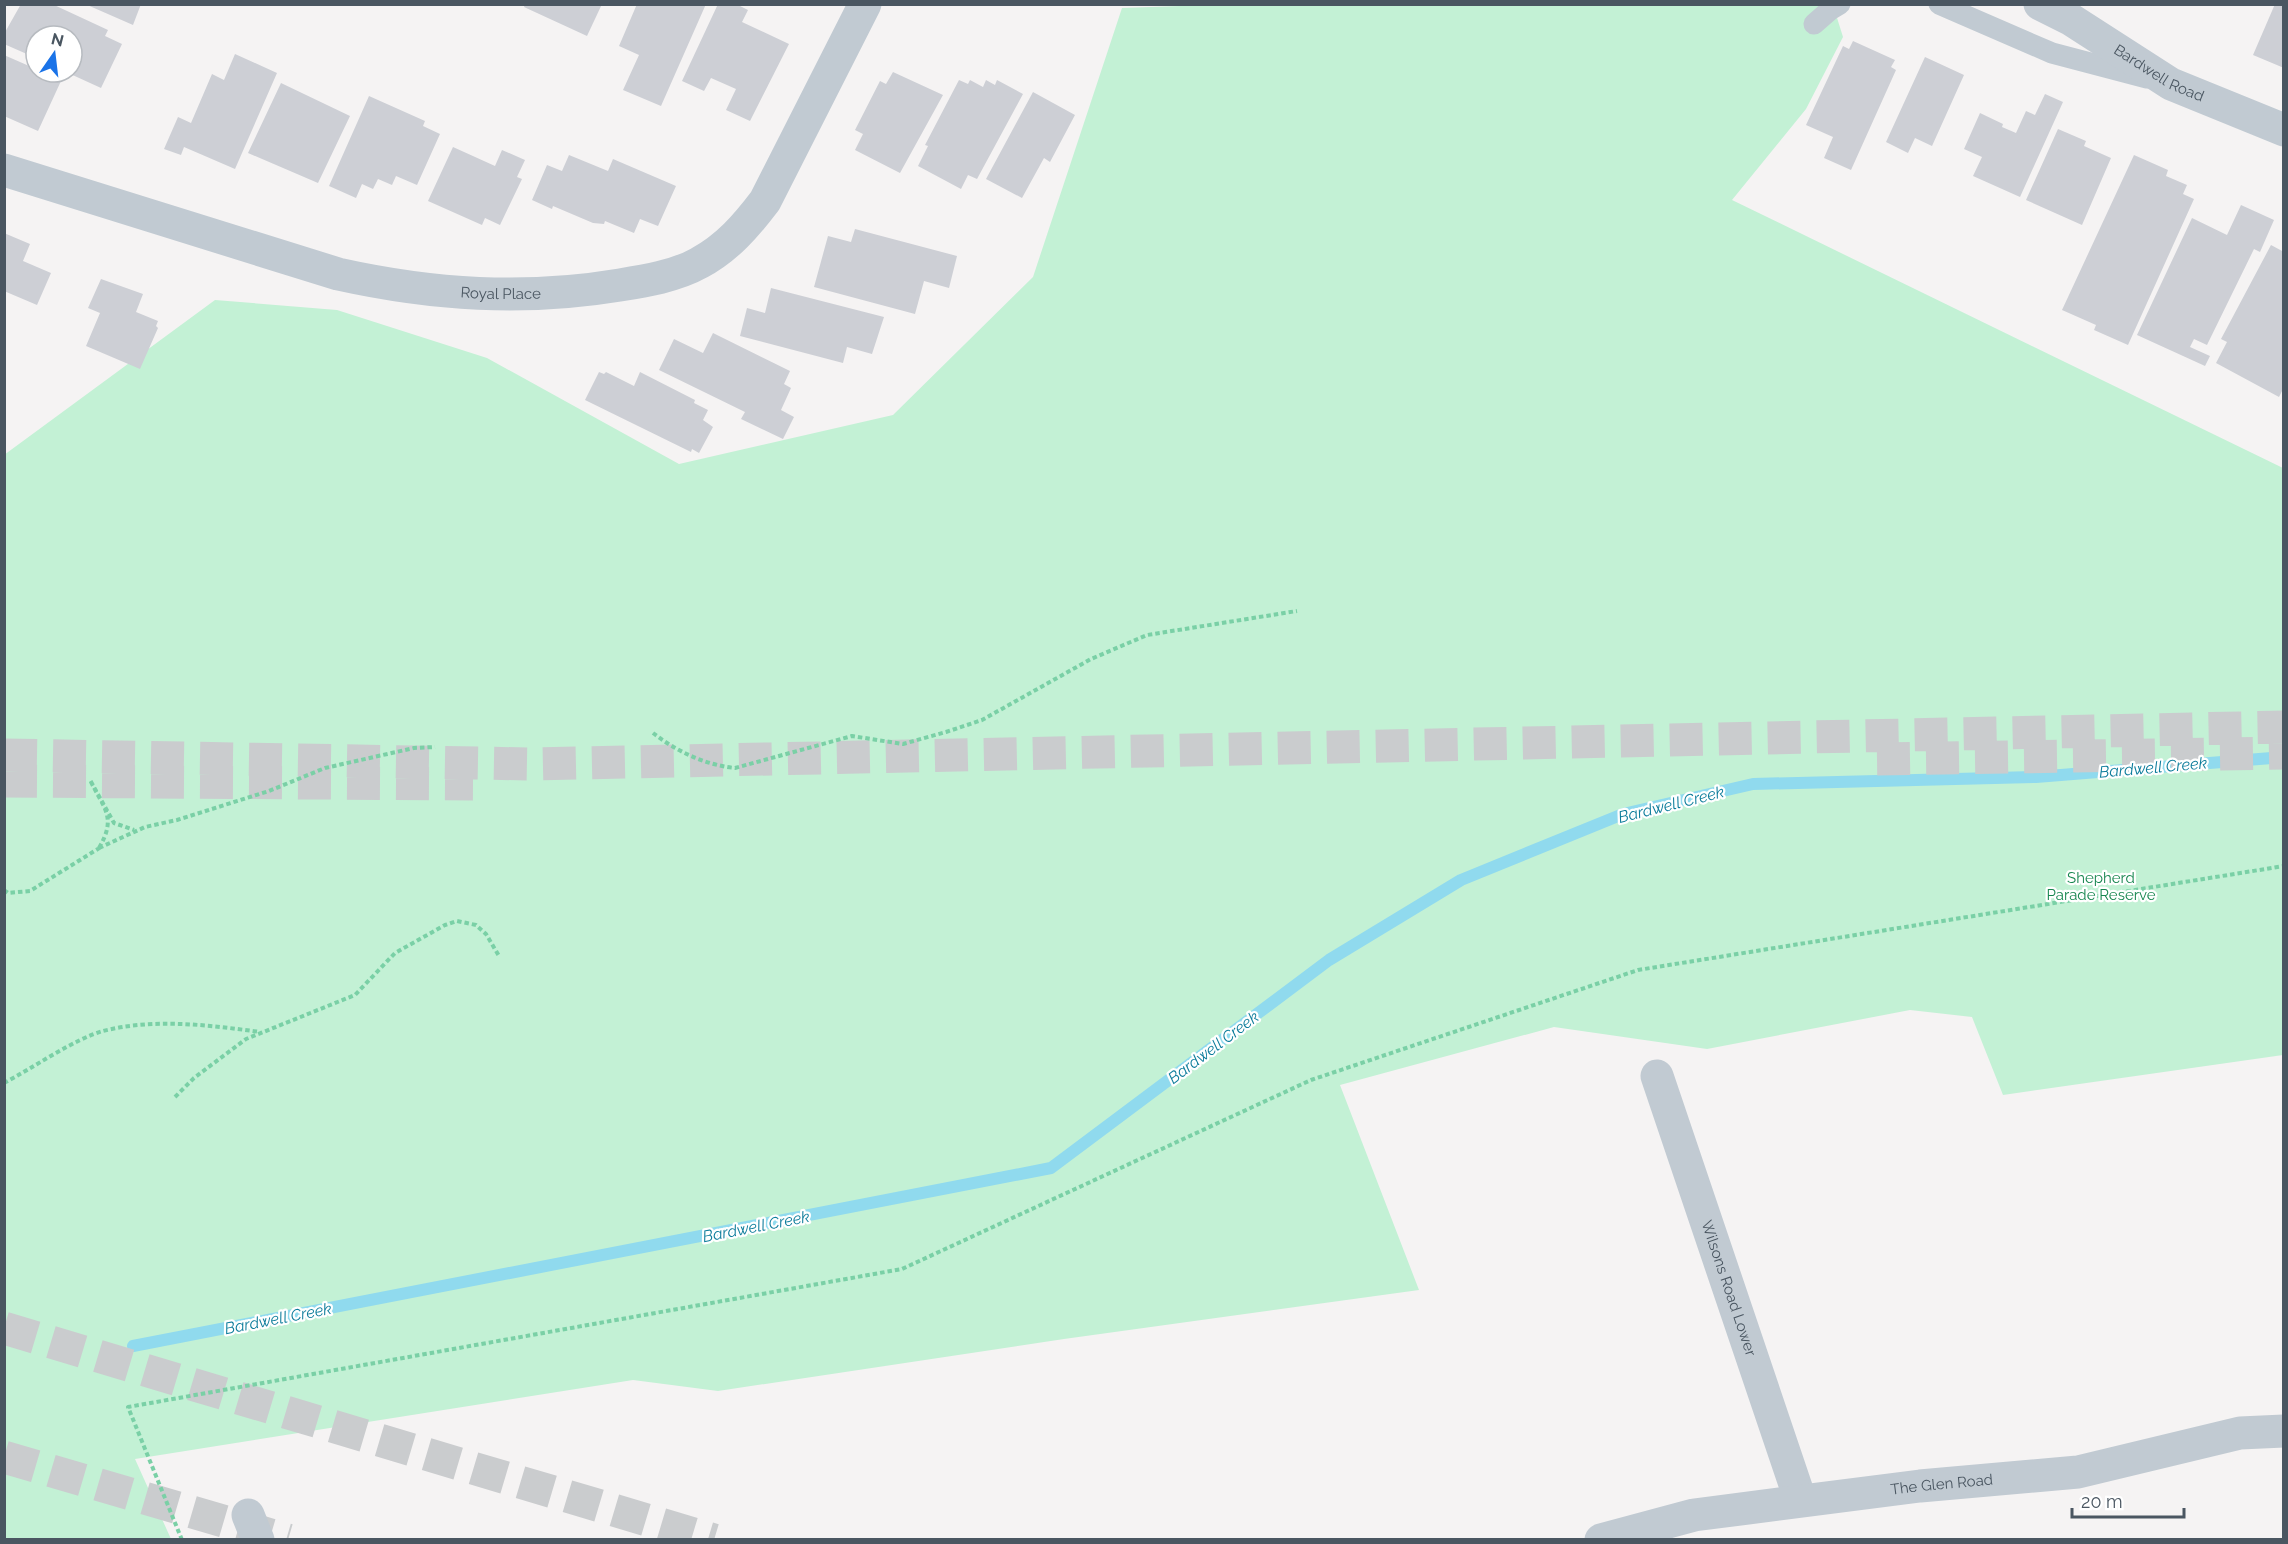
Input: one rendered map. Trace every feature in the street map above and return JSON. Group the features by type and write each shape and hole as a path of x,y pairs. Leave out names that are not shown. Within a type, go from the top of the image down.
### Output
{"street":[{"name":"Royal Place","path":"4,170 338,274 391,286 442,293 518,296 578,292 647,281 696,265 721,249 743,230 765,201 865,4"},
{"name":"Bardwell Road","path":"2040,4 2070,19 2171,84 2283,130"},
{"name":"Wilsons Road Lower","path":"1657,1076 1800,1499"},
{"name":"The Glen Road","path":"1622,1537 1694,1515 1800,1499 2078,1472 2240,1433 2283,1431"}],"lane":[{"path":"1814,24 1840,4"},
{"path":"1939,4 2052,53 2171,84"}],"path":[{"path":"653,733 688,754 723,767 735,768 852,736 903,744 982,720 1091,659 1147,635 1297,611"},
{"path":"99,848 145,826 177,820 269,791 325,768 414,748 435,747"},
{"path":"4,890 8,893 30,891 99,848 135,830 114,823 90,780 108,815 107,834 99,848"},
{"path":"182,1539 128,1407 902,1269 1311,1080 1638,970 2283,866"},
{"path":"175,1097 194,1078 246,1039 347,1000 355,995 395,953 445,925 457,921 476,925 486,934 499,956"},
{"path":"4,1083 103,1031 152,1024 213,1026 261,1032"}],"green space":[{"name":"Shepherd Parade Reserve","path":"1237,4 1833,5 1843,37 1806,109 1732,200 2283,468 2283,1055 2003,1095 1972,1017 1910,1010 1707,1049 1554,1027 1340,1085 1419,1290 1064,1339 718,1391 633,1380 135,1459 171,1539 5,1539 4,455 215,300 337,310 487,358 679,464 893,415 1033,277 1122,8"}],"building":[{"path":"21,4 52,4 108,30 105,36 122,44 101,88 84,80 84,24 24,24 24,53 4,44 4,34"},
{"path":"85,4 141,4 133,25"},
{"path":"525,4 602,4 587,36 524,7"},
{"path":"637,4 706,4 661,106 623,90 639,55 619,46"},
{"path":"718,4 736,4 748,10 742,22 789,44 750,121 726,110 736,89 711,78 704,91 682,81"},
{"path":"2275,4 2284,4 2284,68 2253,55"},
{"path":"1853,41 1895,60 1891,67 1896,70 1851,170 1824,158 1833,137 1806,125 1843,46 1849,49"},
{"path":"235,54 277,73 235,169 184,147 181,155 164,149 178,117 191,123 212,74 224,80"},
{"path":"4,55 24,64 24,84 60,84 38,131 4,116"},
{"path":"1925,57 1964,75 1932,146 1915,138 1908,153 1886,142"},
{"path":"893,72 943,95 900,173 855,150 863,134 855,130 880,81 886,84"},
{"path":"959,80 968,84 970,80 983,87 986,80 995,85 997,80 1023,94 977,179 968,175 961,189 918,166 928,146 925,145"},
{"path":"281,83 350,116 318,183 248,153"},
{"path":"1033,92 1075,115 1050,162 1044,158 1022,198 986,179"},
{"path":"2045,94 2063,102 2020,197 1973,176 1982,157 1964,149 1980,113 2016,133 2026,111 2035,115"},
{"path":"369,96 425,121 423,126 440,134 417,185 396,176 392,185 378,179 373,189 362,184 356,198 329,186"},
{"path":"2058,129 2086,141 2084,146 2111,158 2082,225 2026,200"},
{"path":"453,147 495,166 502,150 525,160 517,177 522,179 500,225 485,218 482,225 428,201"},
{"path":"569,155 608,171 613,159 676,186 658,226 640,219 634,233 605,221 604,224 593,223 532,200 547,165 562,171"},
{"path":"2134,155 2168,170 2166,176 2187,185 2183,194 2194,199 2128,345 2094,330 2096,325 2062,310"},
{"path":"2241,205 2274,220 2260,252 2254,249 2207,345 2194,339 2190,347 2210,356 2205,366 2137,335 2192,218 2227,235"},
{"path":"855,229 957,256 949,288 924,281 915,314 814,287 828,236 851,242"},
{"path":"4,233 30,244 23,261 51,273 37,305 4,291"},
{"path":"2271,245 2284,252 2284,387 2279,397 2216,363 2227,342 2221,339"},
{"path":"101,279 143,294 136,312 158,321 156,326 158,328 140,369 86,346 100,313 88,308"},
{"path":"771,288 884,317 872,354 847,347 843,363 740,336 747,308 765,313"},
{"path":"713,333 790,371 784,384 791,388 781,410 794,417 783,439 741,419 745,412 659,370 674,339 703,353"},
{"path":"599,372 604,374 606,372 634,386 640,372 695,400 694,403 708,410 703,420 713,427 699,453 692,449 691,452 585,400"}],"waterway":[{"name":"Bardwell Creek","path":"133,1346 1051,1168 1329,960 1461,880 1623,814 1753,784 2036,777 2284,757"}],"tunnel":[{"path":"4,755 531,764 2284,727"},
{"path":"1877,759 2284,753"},
{"path":"4,781 473,784"},
{"path":"4,1328 714,1540"},
{"path":"4,1457 288,1540"}]}
